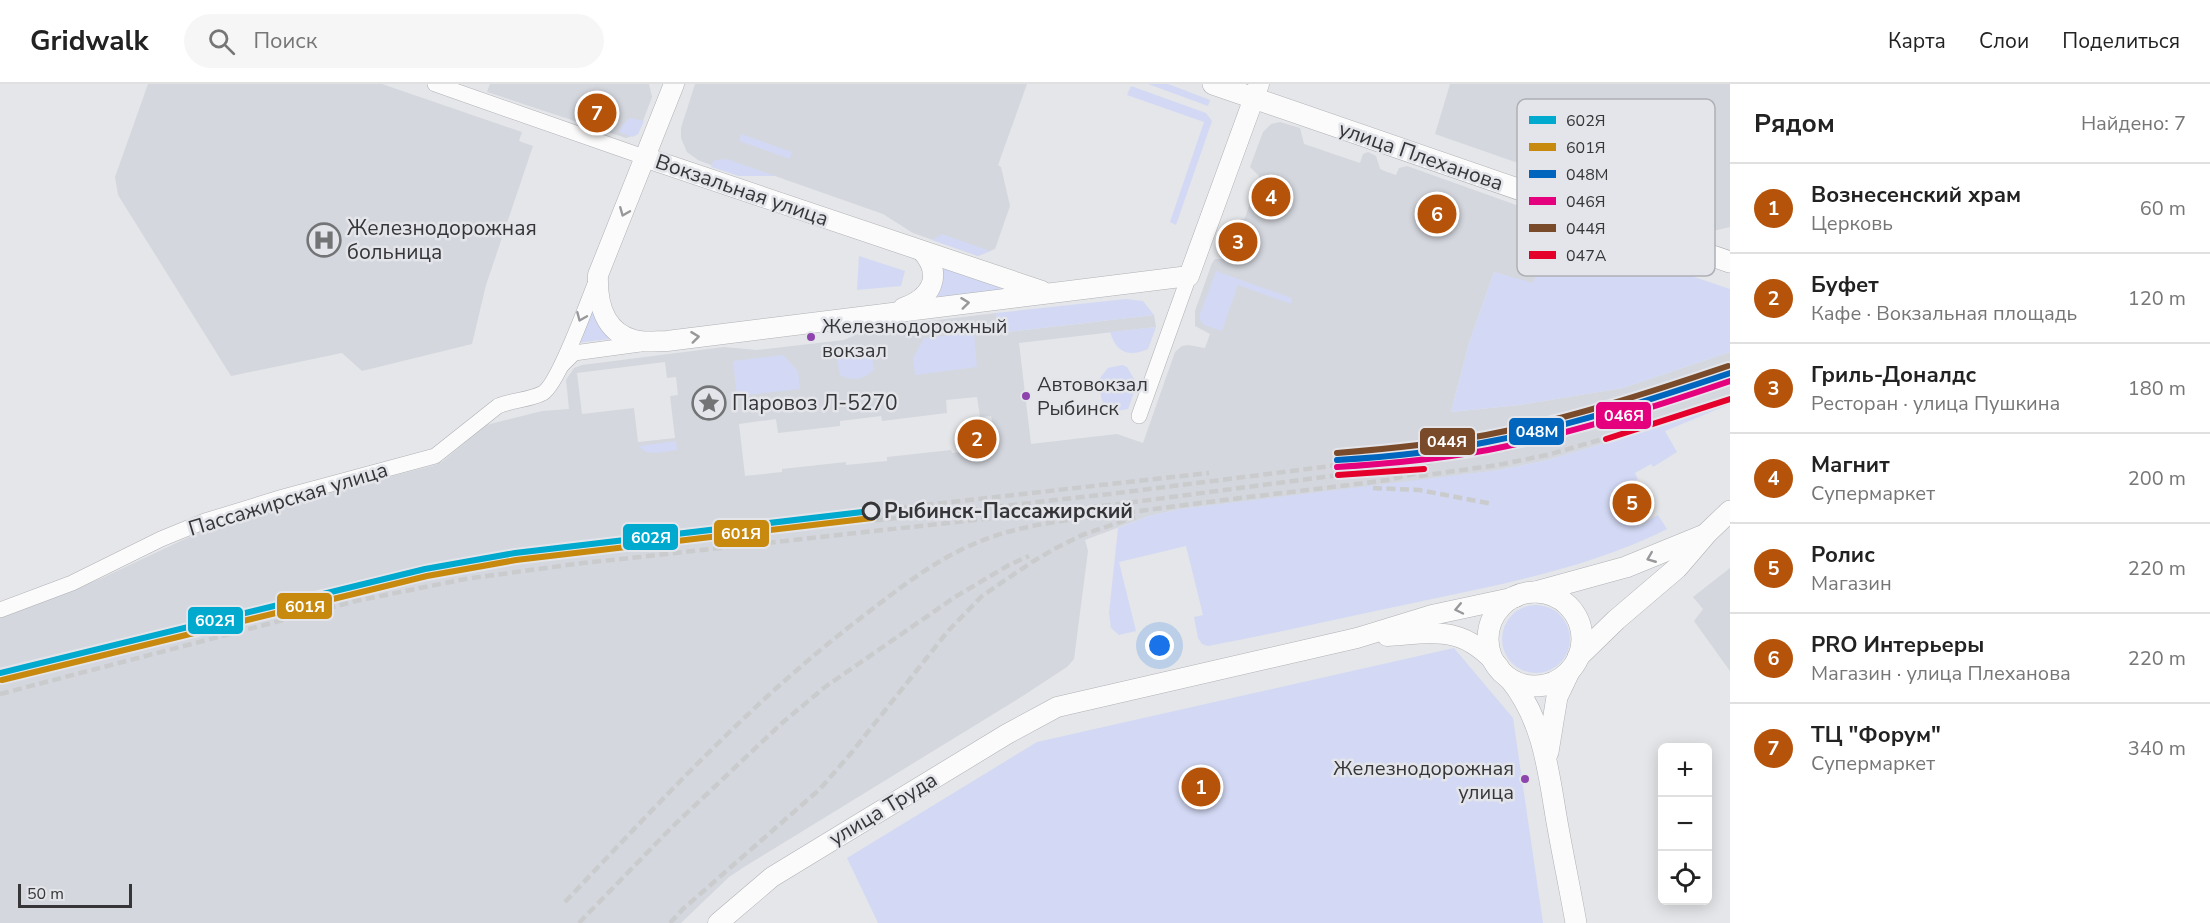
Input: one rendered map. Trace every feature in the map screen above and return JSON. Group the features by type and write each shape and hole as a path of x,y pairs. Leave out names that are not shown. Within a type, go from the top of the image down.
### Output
{"main road":[{"name":"улица Плеханова","path":"1214,84 1256,91 1517,183"},
{"path":"1505,673 1525,685 1541,686 1556,681 1616,620 1677,568 1705,535 1730,511"},
{"path":"1576,923 1547,762 1533,715 1525,698 1505,673 1489,647 1490,627 1500,609 1524,595 1626,567 1705,535"},
{"path":"1524,595 1545,594 1567,605 1580,626 1582,639 1574,665 1557,697 1547,762"}],"street":[{"name":"Вокзальная улица","path":"435,84 1049,294"},
{"path":"558,369 674,84"},
{"path":"1139,416 1256,91"},
{"path":"886,313 918,302 928,292 934,274 931,262 922,251"},
{"path":"598,275 602,309 606,319 614,328 633,339 667,341"},
{"path":"558,369 574,353 1189,276"},
{"name":"Пассажирская улица","path":"0,610 72,582 161,538 205,521 283,497 435,456 498,406 545,391 553,382 558,369"},
{"path":"1357,638 1432,615 1524,595"},
{"path":"1357,638 1430,634 1462,637 1482,648 1505,673"},
{"name":"улица Труда","path":"718,923 772,877 1007,734 1057,707 1357,638"}],"shaded area":[{"name":"Железнодорожная больница","path":"148,84 382,84 522,132 519,141 533,146 486,285 472,344 362,371 342,353 231,376 118,195 115,177"},
{"path":"490,84 649,84 652,97 638,134 626,138 487,92"},
{"path":"695,84 1027,84 998,165 1001,167 1010,206 995,249 978,256 913,233 883,214 775,176 739,176 698,160 687,152 681,138 681,128"},
{"path":"1148,84 1168,84 1210,100 1208,106"},
{"path":"1450,84 1730,84 1730,227 1715,231 1715,99 1517,99 1517,163 1435,134"},
{"path":"1131,86 1206,113 1212,121 1176,225 1170,222 1204,122 1127,95"},
{"path":"630,118 644,121 638,134 633,137 619,132 622,125"},
{"path":"1280,122 1300,128 1304,144 1360,163 1363,154 1368,152 1376,156 1380,169 1387,172 1396,175 1399,168 1407,166 1517,205 1517,276 1536,276 1533,284 1494,272 1469,343 1451,412 1520,405 1623,388 1730,352 1730,399 1663,426 1548,460 1499,470 1394,484 1180,509 1149,516 1085,540 1088,551 1074,659 1067,667 744,867 729,877 681,923 0,923 0,618 100,579 206,529 266,509 435,465 486,425 542,411 569,409 566,380 574,368 582,365 724,347 757,350 844,340 872,328 996,313 999,333 1154,315 1156,327 1019,343 1031,444 1117,434 1143,443 1175,352 1182,346 1188,345 1205,348 1210,334 1195,326 1195,311 1212,263 1215,259 1223,259 1226,250 1222,242 1224,231 1232,223 1245,218 1259,176 1250,167 1263,132 1271,124","holes":["665,362 667,378 676,377 678,395 670,396 675,438 638,442 634,408 582,414 577,373","977,397 980,417 991,416 993,426 987,428 989,449 952,453 951,450 887,457 887,461 846,465 846,462 782,469 782,472 745,476 739,424 776,419 778,433 840,426 840,421 881,416 882,421 947,413 946,400"]},
{"path":"741,134 792,152 790,159 739,141"},
{"path":"727,159 775,176 739,176 711,167 714,160"},
{"path":"942,234 990,251 978,256 932,240"},
{"path":"859,256 905,271 901,286 857,290"},
{"path":"945,267 1027,292 940,298 937,294 940,272"},
{"path":"1216,271 1292,298 1291,304 1238,285 1222,331 1204,325 1200,320 1200,314"},
{"path":"1494,272 1533,283 1535,276 1691,276 1730,289 1730,352 1623,388 1520,405 1451,412 1469,343"},
{"path":"1126,299 1143,301 1154,315 999,333 996,313"},
{"path":"590,306 597,320 618,338 576,343"},
{"path":"1156,327 1148,349 1134,353 1119,349 1110,332"},
{"path":"974,333 977,367 915,375 913,358 924,338"},
{"path":"862,349 872,355 874,370 858,378 840,375 837,359 847,351"},
{"path":"783,355 798,371 800,389 737,396 733,361"},
{"path":"1122,365 1127,367 1137,384 1128,409 1112,410 1101,399 1100,378 1108,368"},
{"path":"1730,399 1730,404 1665,431 1677,452 1653,467 1651,464 1635,473 1638,479 1618,492 1639,526 1658,515 1667,529 1604,556 1505,583 1208,646 1202,644 1198,638 1194,617 1203,615 1186,546 1119,562 1136,631 1119,635 1111,628 1109,613 1118,528 1149,516 1180,509 1499,470 1548,460 1663,426"},
{"path":"676,441 677,450 651,453 642,450 639,446"},
{"path":"1730,568 1730,671 1694,621 1703,609 1693,597"},
{"path":"1536,605 1549,607 1560,615 1568,626 1570,639 1568,652 1560,663 1549,671 1536,673 1523,671 1512,663 1504,652 1502,639 1504,626 1512,615 1523,607"},
{"path":"1454,648 1513,718 1543,923 878,923 847,858 1037,742"}],"railway":[{"path":"0,694 356,601 465,579 575,564 1111,505 1407,466 1503,450 1601,425"},
{"path":"1419,476 1498,465 1547,455 1624,433"},
{"path":"0,682 191,631 319,600 447,572 512,561 1110,494 1402,457"},
{"path":"565,902 710,752 785,680 892,594 932,566 961,550 1014,530 1053,522 1388,480 1426,471"},
{"path":"871,511 1209,473"},
{"path":"1373,488 1419,490 1493,504"},
{"path":"670,923 820,789 948,631 982,596 1056,548 1082,535 1135,517"},
{"path":"579,923 671,828 782,723 825,687 955,597 1009,565 1029,556"}],"transit line":[{"name":"044Я","path":"1337,453 1431,444 1517,429 1608,405 1728,366"},
{"name":"048М","path":"1337,460 1394,456 1469,446 1518,436 1610,412 1730,373"},
{"name":"046Я","path":"1337,467 1432,459 1519,444 1610,420 1730,381"},
{"name":"047А","path":"1606,439 1730,399"},
{"name":"047А","path":"1338,475 1424,469"},
{"name":"602Я","path":"0,673 425,569 515,553 871,511"},
{"name":"601Я","path":"2,680 427,576 516,560 872,518"}],"place":[{"name":"ТЦ \"Форум\"","path":"597,113"},
{"name":"Магнит","path":"1271,197"},
{"name":"PRO Интерьеры","path":"1437,214"},
{"name":"Железнодорожная больница","path":"324,240"},
{"name":"Гриль-Доналдс","path":"1238,242"},
{"name":"Железнодорожный вокзал","path":"811,337"},
{"name":"Автовокзал Рыбинск","path":"1026,396"},
{"name":"Паровоз Л-5270","path":"709,403"},
{"name":"Буфет","path":"977,439"},
{"name":"Ролис","path":"1632,503"},
{"name":"Рыбинск-Пассажирский","path":"871,511"},
{"name":"Железнодорожная улица","path":"1525,779"},
{"name":"Вознесенский храм","path":"1201,787"}]}
